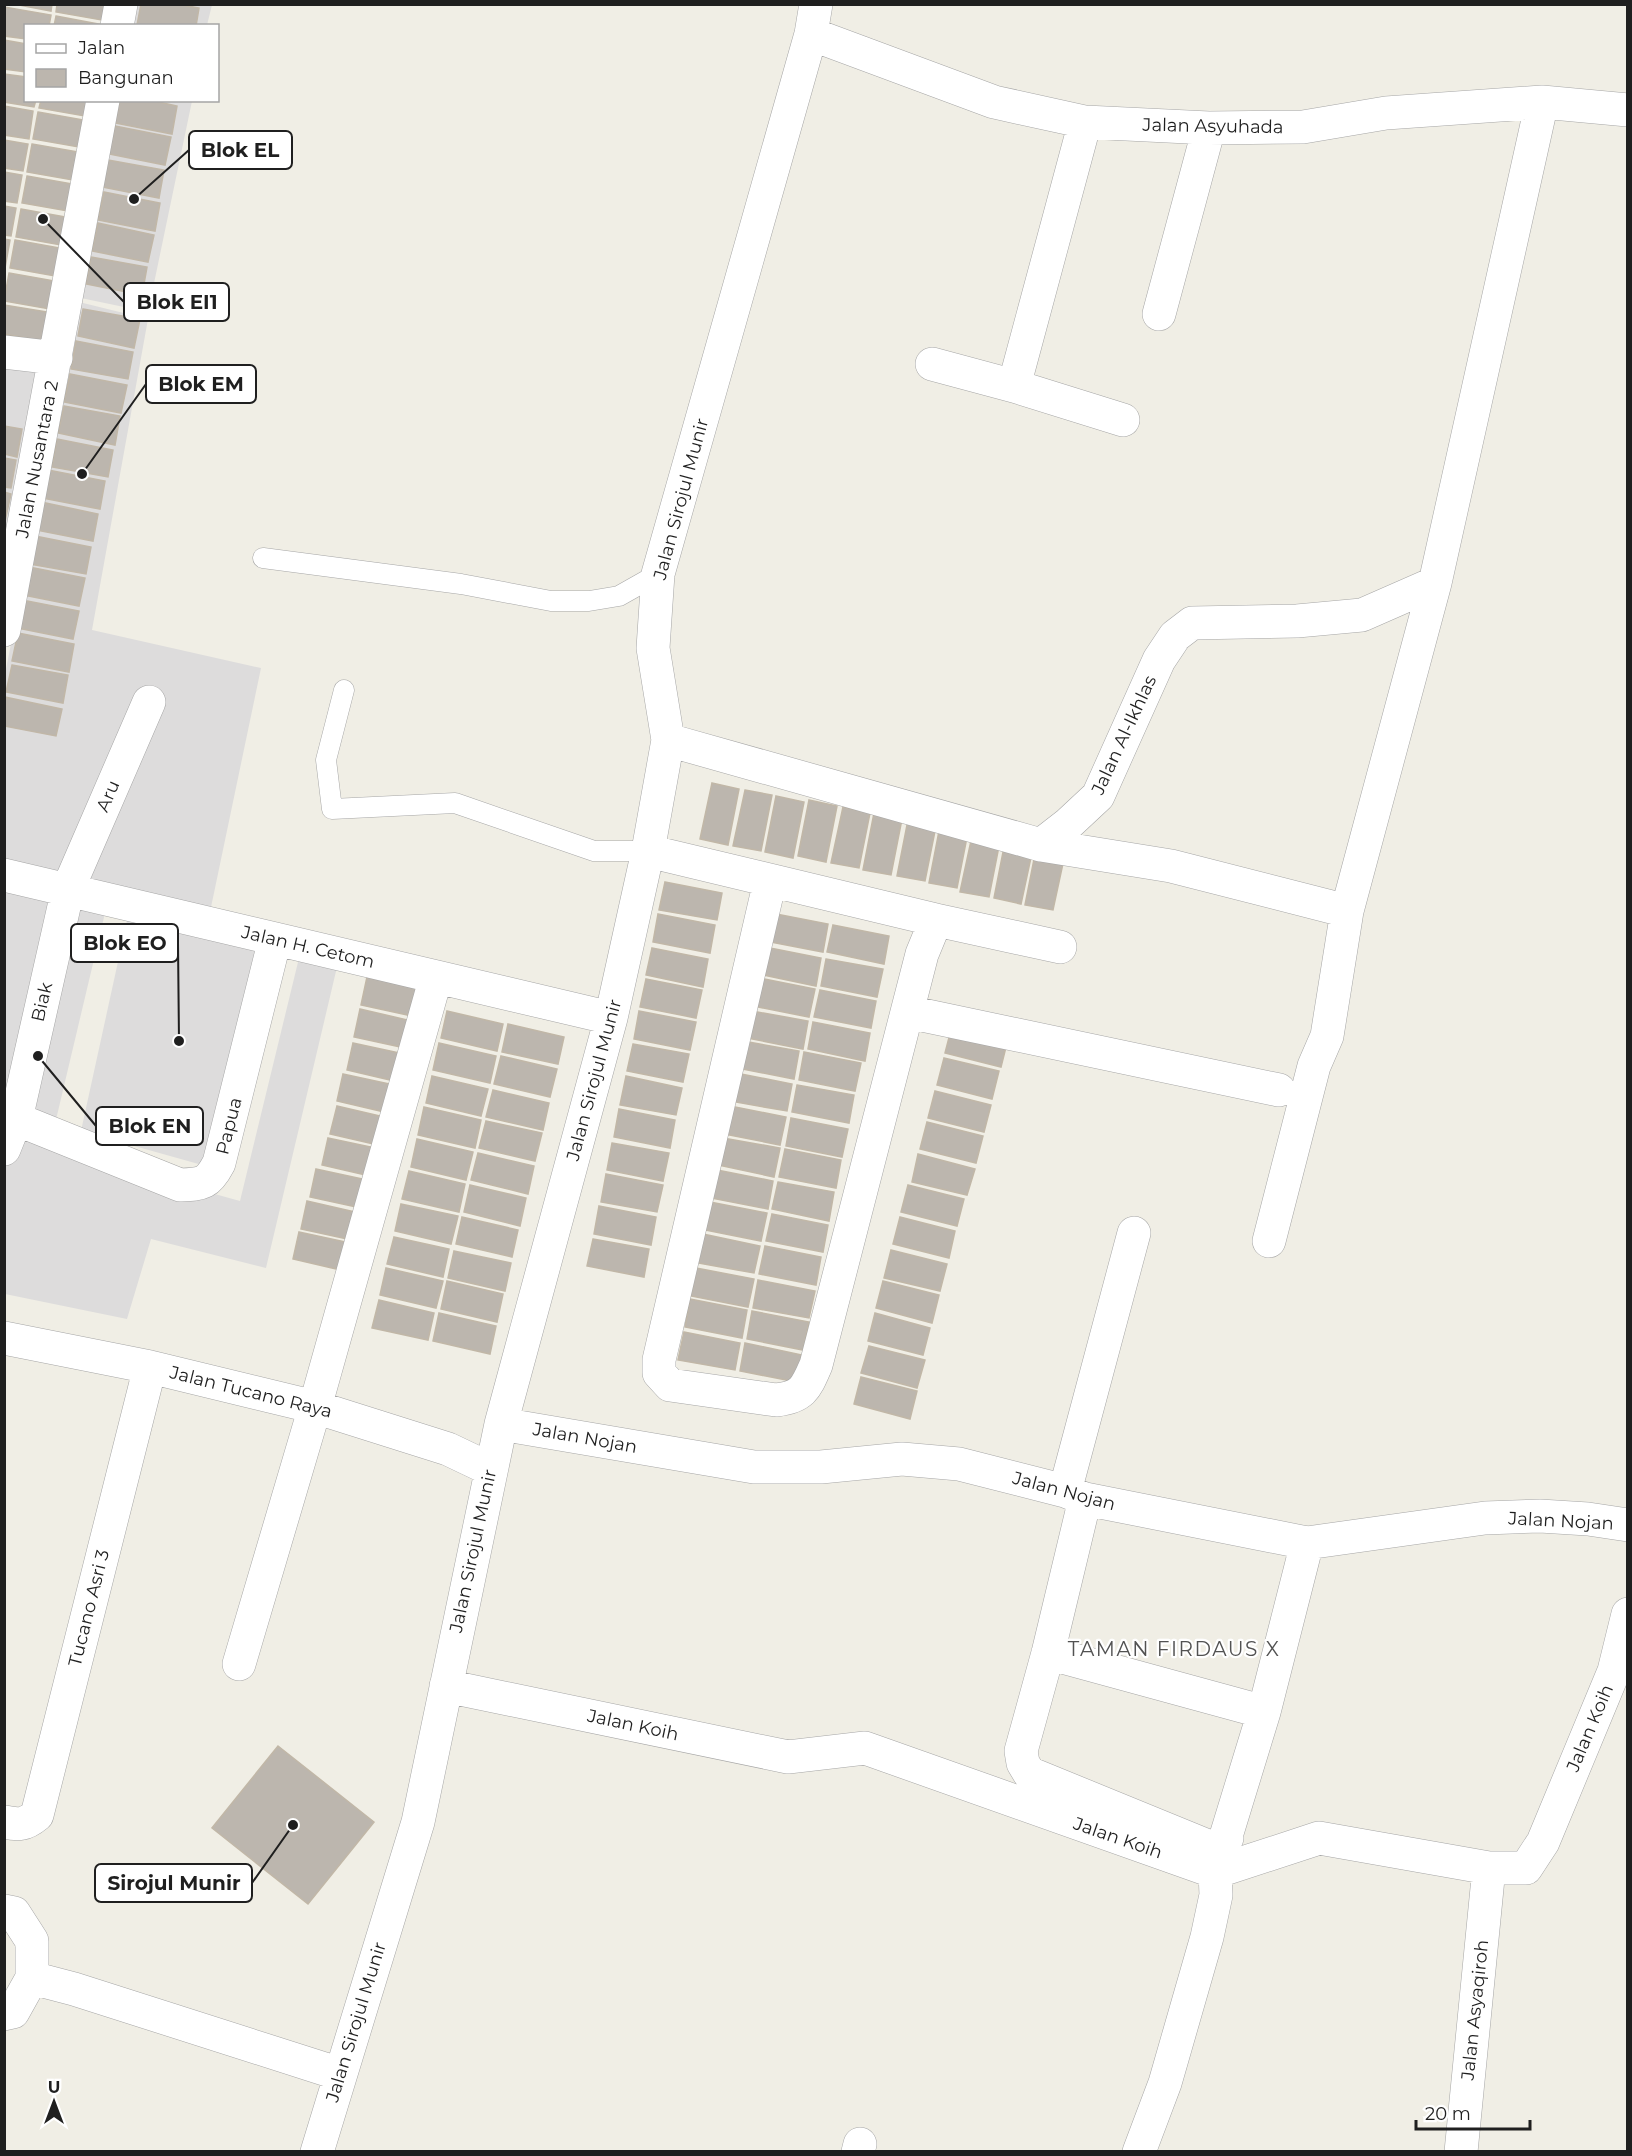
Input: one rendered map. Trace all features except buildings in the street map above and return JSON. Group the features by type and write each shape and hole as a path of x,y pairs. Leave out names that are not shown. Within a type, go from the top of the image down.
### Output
{"street":[{"path":"117,24 121,4"},
{"name":"Jalan Asyuhada","path":"813,19 994,102 1085,122 1209,128 1303,127 1386,113 1542,102 1628,110"},
{"name":"Jalan Sirojul Munir","path":"317,2151 418,1822 490,1469 611,1018 648,851 668,740 653,648 658,574 813,19"},
{"name":"Jalan Nusantara 2","path":"4,630 103,102"},
{"path":"1269,1241 1314,1066 1327,1036 1347,911 1435,583 1542,102"},
{"path":"1014,386 1085,122"},
{"path":"1159,314 1209,128"},
{"path":"4,352 56,358"},
{"path":"932,364 1014,386 1124,420"},
{"name":"Jalan Al-Ikhlas","path":"1041,844 1068,824 1098,796 1159,660 1175,636 1192,623 1297,621 1362,615 1435,583"},
{"name":"Aru","path":"68,889 149,702"},
{"path":"668,740 1041,844 1171,866 1347,911"},
{"path":"648,851 770,882 1060,947"},
{"name":"Jalan H. Cetom","path":"4,875 611,1018"},
{"path":"770,882 659,1360 660,1373 669,1385 776,1400 793,1398 806,1389 816,1365 922,954 936,920"},
{"name":"Biak","path":"10,1134 68,889"},
{"name":"Papua","path":"10,1134 180,1185 202,1184 212,1176 219,1163 275,939"},
{"path":"239,1664 315,1407 436,977"},
{"path":"908,1012 1279,1090"},
{"path":"1134,1233 1075,1495 1048,1653 1021,1751 1023,1763 1029,1773 1210,1847 1220,1845 1227,1838"},
{"name":"Jalan Tucano Raya","path":"4,1338 150,1366 315,1407 448,1449 490,1469"},
{"name":"Tucano Asri 3","path":"4,1822 21,1825 37,1815 150,1366"},
{"name":"Jalan Nojan","path":"501,1424 754,1467 821,1467 902,1459 959,1464 1075,1495 1307,1543 1485,1518 1550,1517 1588,1519 1628,1525"},
{"path":"1139,2151 1165,2083 1207,1937 1216,1896 1215,1872 1264,1713 1307,1543"},
{"name":"Jalan Koih","path":"446,1686 788,1757 864,1748 1215,1872 1319,1838 1489,1868 1526,1868 1543,1842 1614,1671 1628,1614"},
{"path":"1048,1653 1264,1713"},
{"name":"Jalan Asyaqiroh","path":"1461,2151 1489,1868"},
{"path":"4,1911 14,1913 32,1941 32,1978 13,2012 4,2014"},
{"path":"32,1978 74,1989 340,2074"}],"lane":[{"path":"263,558 461,584 551,601 589,601 619,596 658,574"},
{"path":"344,690 326,760 332,809 455,802 594,851 648,851"}],"shaded area":[{"path":"136,5 212,5 207,24 132,24"},
{"path":"117,102 192,102 148,312 76,297"},
{"path":"79,302 148,319 92,630 261,668 210,912 5,868 5,674"},
{"path":"5,358 48,364 5,593"},
{"path":"5,888 105,913 50,1145 74,1155 240,1201 299,958 337,967 266,1268 151,1239 127,1319 5,1294"},
{"path":"128,916 278,952 227,1172 81,1131"}],"place":[{"name":"Blok EL","path":"134,199"},
{"name":"Blok EI1","path":"43,219"},
{"name":"Blok EM","path":"82,474"},
{"name":"Blok EO","path":"179,1041"},
{"name":"Blok EN","path":"38,1056"},
{"name":"Sirojul Munir","path":"293,1825"}],"district":[{"name":"TAMAN FIRDAUS X","path":"1174,1649"}]}
